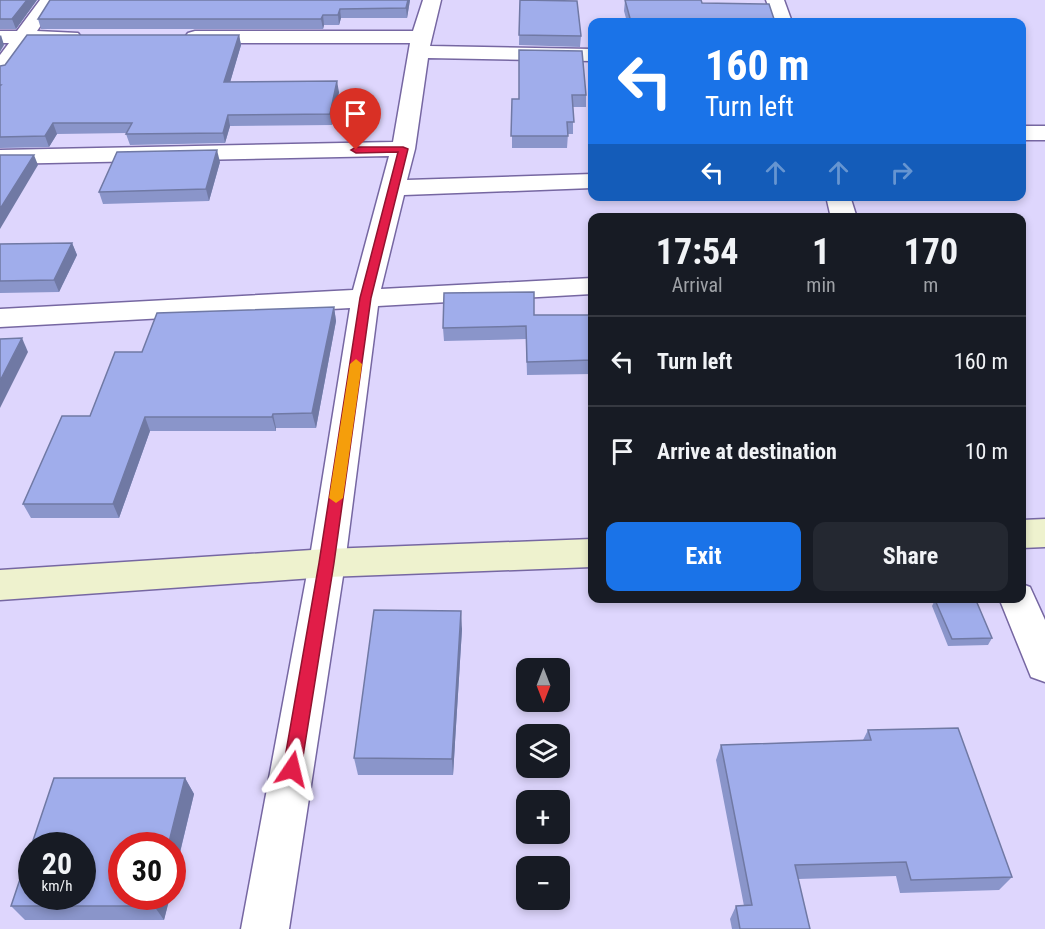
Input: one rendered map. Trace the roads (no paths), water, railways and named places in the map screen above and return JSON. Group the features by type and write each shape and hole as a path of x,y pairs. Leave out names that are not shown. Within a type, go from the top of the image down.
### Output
{"main road":[{"path":"1026,534 1045,533"},
{"path":"0,585 327,563 588,552"}],"street":[{"path":"0,70 49,0"},
{"path":"265,929 327,563 365,298 403,149 420,44 432,0"},
{"path":"775,0 782,18"},
{"path":"0,37 93,37"},
{"path":"175,37 420,44 588,56"},
{"path":"1026,133 1045,133"},
{"path":"0,157 403,149"},
{"path":"393,188 588,182"},
{"path":"0,318 588,286"},
{"path":"1019,603 1045,665"}]}
